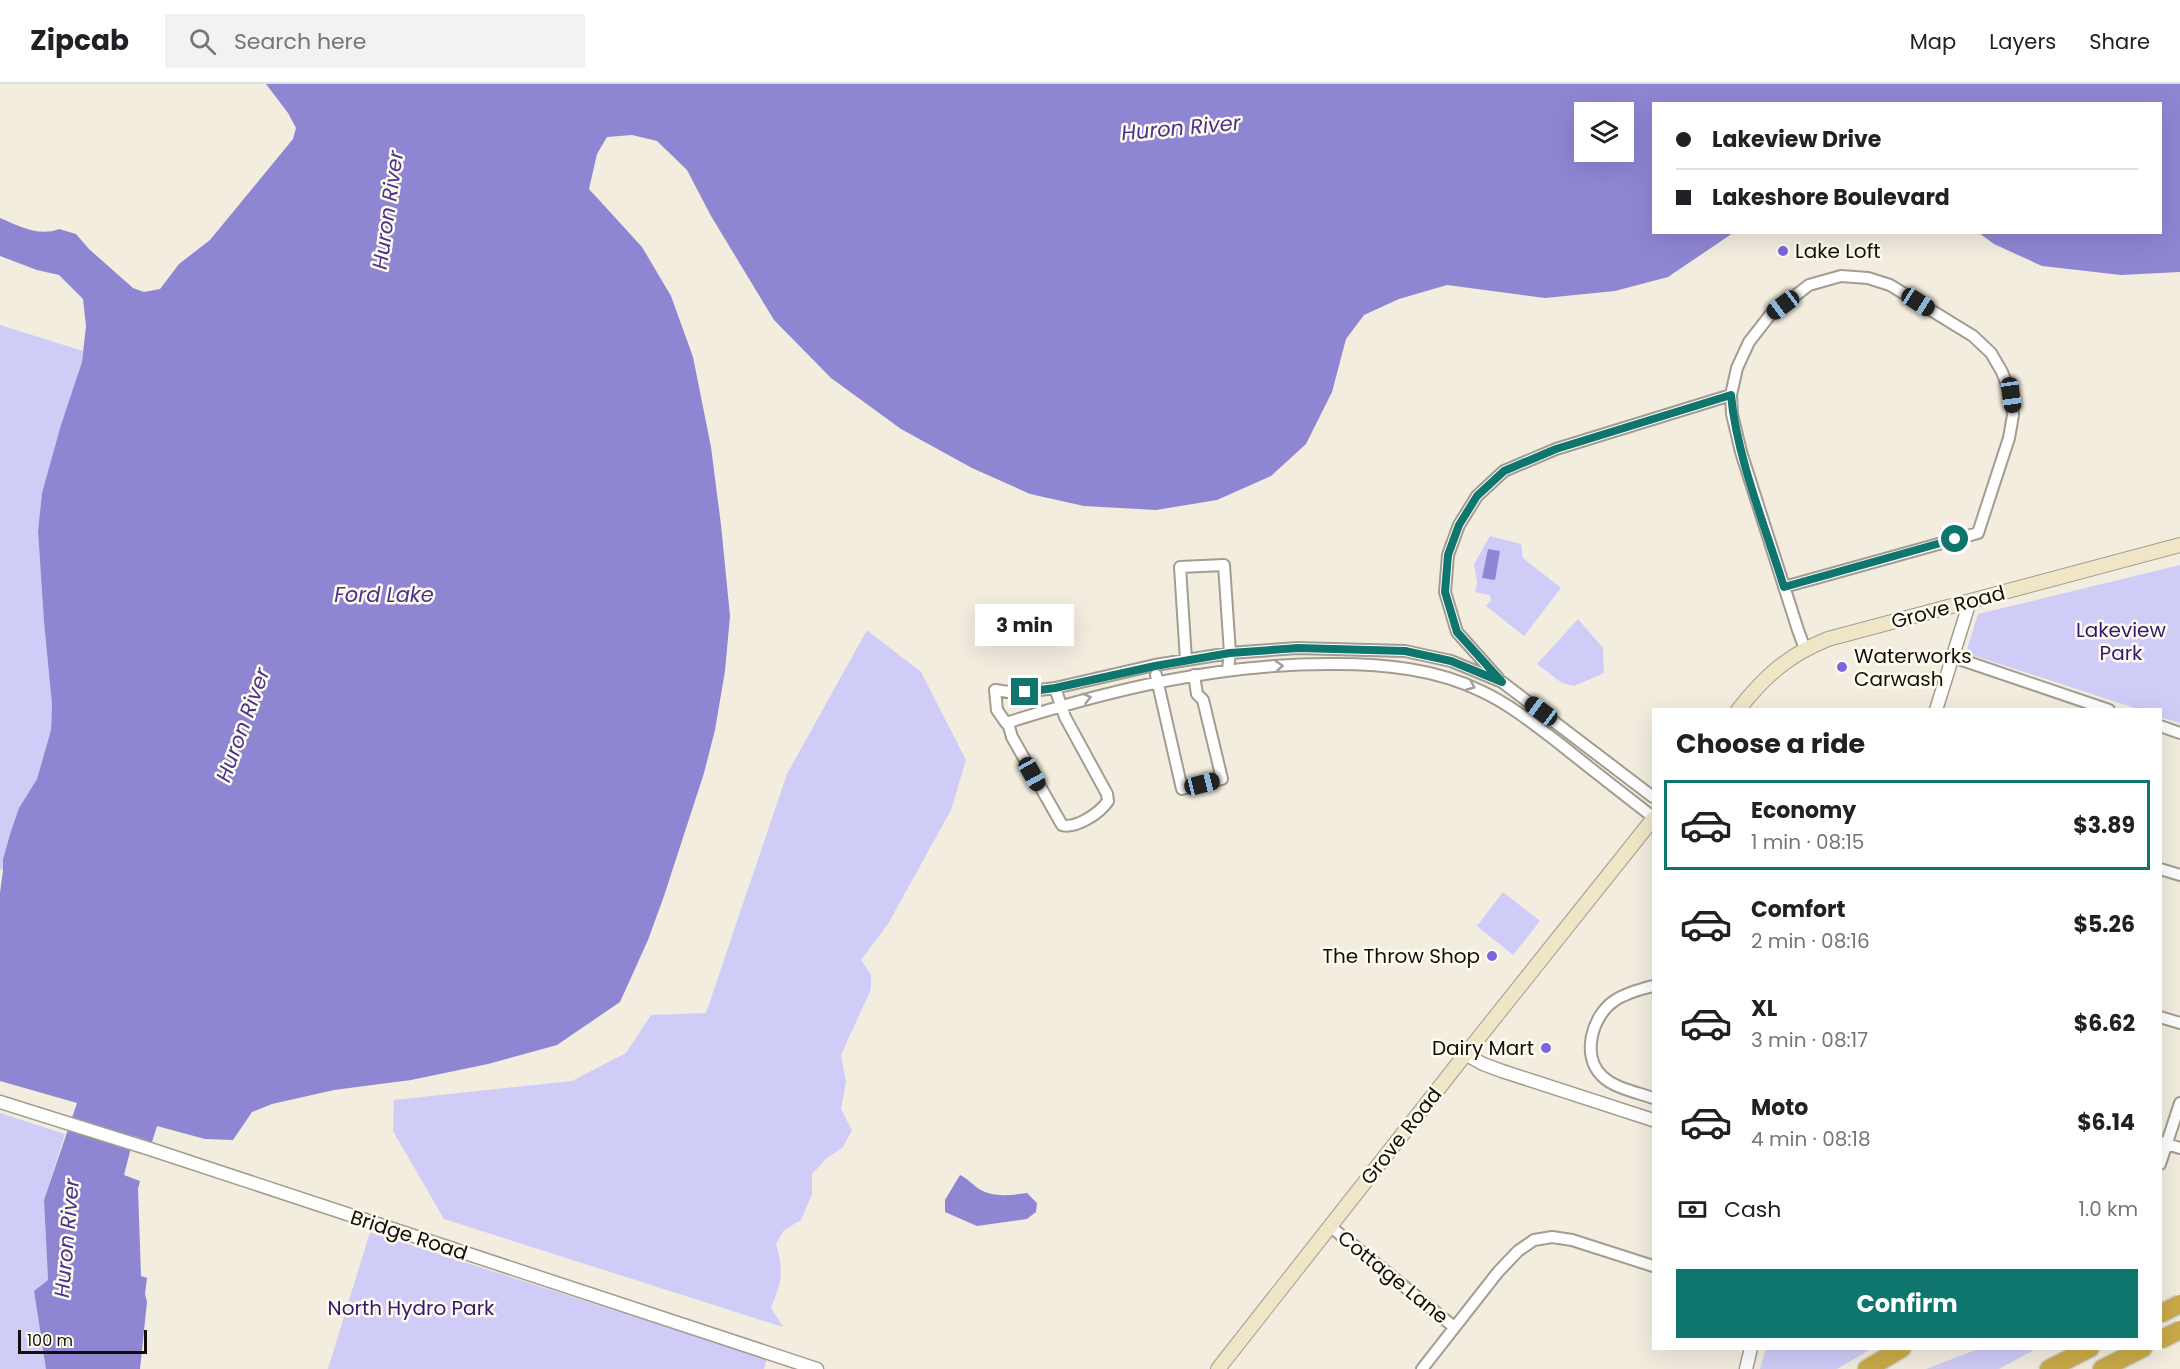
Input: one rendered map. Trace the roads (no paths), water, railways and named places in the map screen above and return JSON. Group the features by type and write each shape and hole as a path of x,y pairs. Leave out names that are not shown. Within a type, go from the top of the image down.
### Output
{"highway":[{"path":"2162,1313 2180,1304"},
{"path":"2162,1327 2180,1331"},
{"path":"2162,1339 2180,1331"},
{"path":"1867,1369 1899,1350"},
{"path":"2049,1369 2086,1350"},
{"path":"2103,1369 2139,1350"}],"main road":[{"name":"Grove Road","path":"1740,708 1769,675 1805,648 1846,634 2180,545"},
{"name":"Grove Road","path":"1218,1369 1652,819"}],"street":[{"path":"1784,587 1978,533 2009,438 2013,415 2011,395 1991,352 1973,336 1890,285 1868,278 1841,276 1809,285 1770,315 1749,342 1737,368 1731,395 1732,414 1741,452 1784,587 1805,648"},
{"path":"1652,796 1502,682 1457,632 1445,592 1448,555 1459,525 1477,496 1504,471 1556,449 1731,395"},
{"path":"1186,660 1180,567 1224,565 1230,653 1228,669"},
{"path":"1937,708 1971,601"},
{"path":"1055,688 1065,717 1107,794 1108,801 1102,809 1070,826 1062,825 1058,821 1012,737 1008,723 1002,719 997,710 995,690 1016,693 1055,688 1186,660 1230,653 1298,648 1405,651 1451,661 1502,682"},
{"path":"1360,648 1360,664"},
{"path":"1953,657 2103,708"},
{"path":"1449,678 1451,661"},
{"path":"1008,723 1061,705 1156,682 1228,669 1310,663 1390,665 1449,678 1482,691 1520,713 1652,817"},
{"path":"1155,666 1156,682 1182,789 1222,779 1203,700 1197,694 1194,675"},
{"path":"1520,713 1528,701"},
{"path":"2162,727 2180,733"},
{"path":"1568,731 1578,733 1626,766 1628,777"},
{"path":"1572,754 1582,742"},
{"path":"1617,790 1628,777"},
{"path":"2162,870 2180,875"},
{"path":"1652,986 1614,1001 1601,1014 1593,1032 1591,1044 1595,1066 1600,1075 1621,1087 1652,1098"},
{"path":"2162,1018 2180,1023"},
{"path":"1465,1054 1502,1071 1652,1120"},
{"name":"Bridge Road","path":"0,1102 68,1122 817,1369"},
{"path":"2180,1103 2163,1143 2180,1148"},
{"name":"Cottage Lane","path":"1331,1227 1454,1327"},
{"path":"1422,1369 1498,1272 1518,1251 1534,1240 1552,1237 1572,1240 1652,1266"},
{"path":"2162,1304 2180,1309"},
{"path":"1746,1369 1751,1350"}],"water":[{"name":"Ford Lake","path":"266,84 2180,84 2180,272 2121,275 2042,266 1994,244 1980,234 2162,234 2162,102 1652,102 1652,234 1732,234 1668,277 1615,291 1545,298 1447,285 1399,299 1364,315 1346,339 1332,392 1306,444 1271,476 1217,500 1156,510 1084,506 1030,494 972,468 901,429 831,378 774,320 711,216 687,170 657,141 632,135 607,137 597,154 589,189 642,247 671,296 693,357 711,447 730,616 725,671 715,730 704,773 648,940 620,1002 557,1045 488,1064 411,1080 334,1090 272,1104 252,1112 233,1140 205,1139 157,1126 152,1142 134,1136 124,1175 140,1181 138,1189 141,1276 147,1278 145,1294 147,1302 140,1369 46,1369 34,1291 48,1280 44,1200 77,1103 0,1081 0,893 3,859 11,831 19,808 37,779 51,730 52,705 38,531 42,493 82,362 86,326 83,299 59,275 37,270 0,256 0,218 37,231 59,229 76,234 89,249 133,288 144,292 160,289 179,264 210,240 293,139 296,128 288,113"},
{"path":"1488,549 1500,551 1495,580 1482,578"},
{"path":"960,1175 979,1189 991,1194 1027,1193 1037,1203 1036,1212 1027,1219 977,1226 945,1212 945,1200"}],"place":[{"name":"Lake Loft","path":"1783,251"},
{"name":"Waterworks Carwash","path":"1842,667"},
{"name":"The Throw Shop","path":"1492,956"},
{"name":"Dairy Mart","path":"1546,1048"}],"water label":[{"name":"Huron River","path":"1181,128"},
{"name":"Huron River","path":"388,210"},
{"name":"Huron River","path":"243,725"},
{"name":"Huron River","path":"67,1238"}],"park label":[{"name":"Lakeview Park","path":"2121,642"},
{"name":"North Hydro Park","path":"411,1308"}]}
